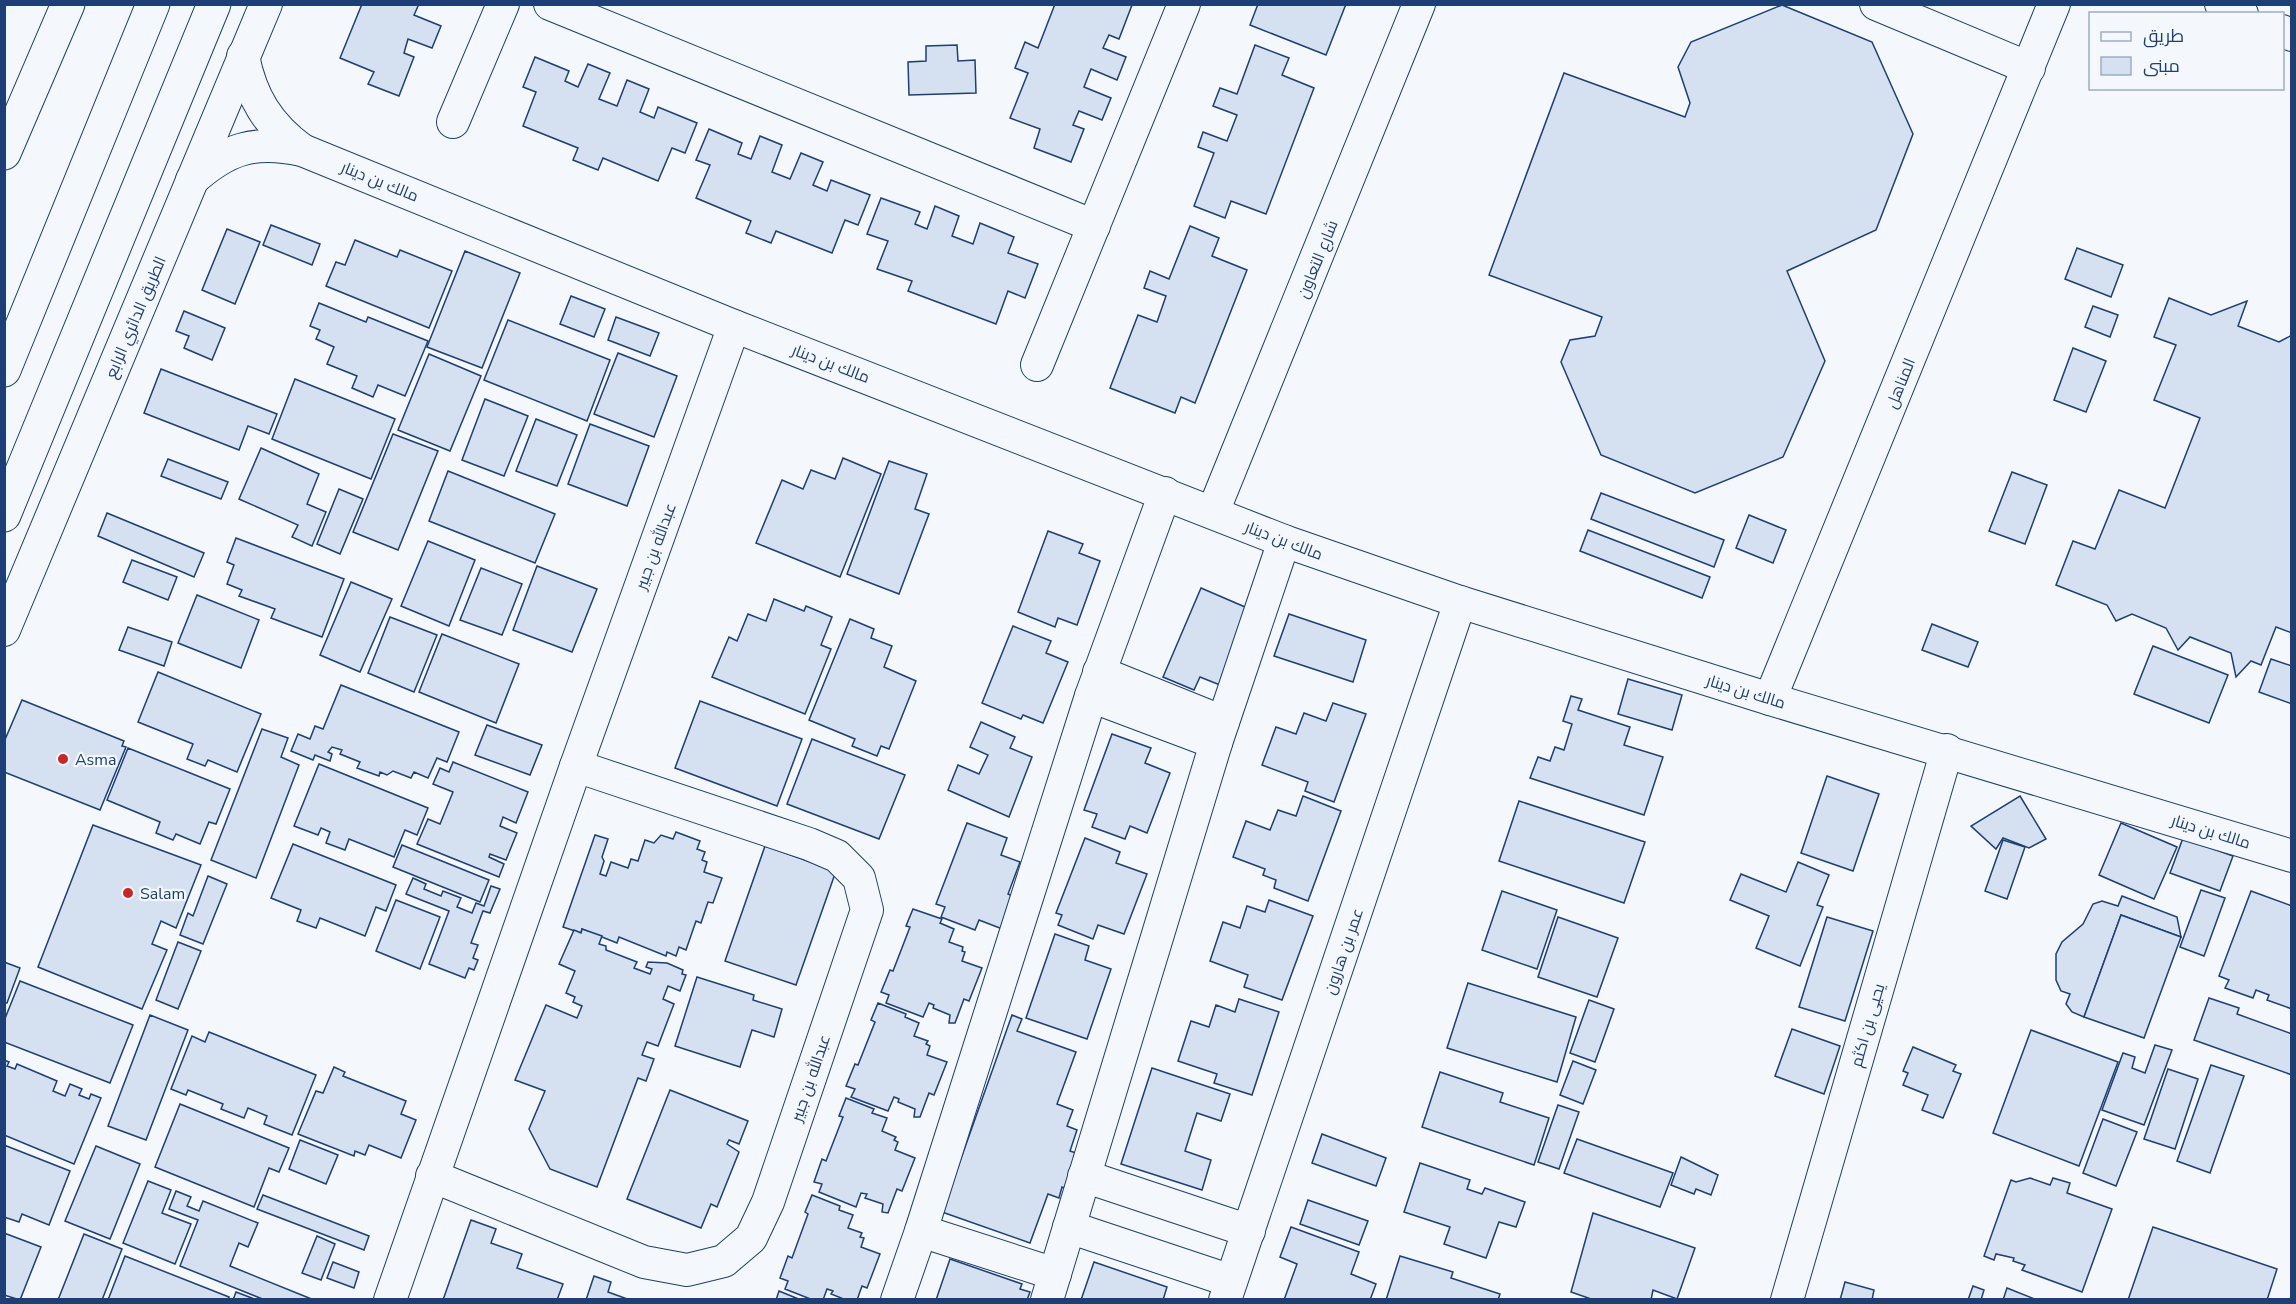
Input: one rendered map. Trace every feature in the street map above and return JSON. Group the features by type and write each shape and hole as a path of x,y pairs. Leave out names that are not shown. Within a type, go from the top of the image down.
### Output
{"main road":[{"path":"4,153 68,4"},
{"path":"4,370 153,4"},
{"path":"4,515 214,4"}],"street":[{"name":"الطريق الدائري الرابع","path":"4,630 266,4"},
{"path":"453,122 503,4"},
{"path":"550,4 1094,226"},
{"path":"1037,365 1184,4"},
{"name":"شارع التعاون","path":"1213,512 1419,4"},
{"path":"1876,4 2029,68"},
{"name":"المناهل","path":"1770,699 2054,4"},
{"path":"2221,4 2238,12"},
{"name":"مالك بن دينار","path":"243,56 256,100 268,119 302,150"},
{"name":"مالك بن دينار","path":"192,180 210,164 231,152 255,145 279,145 302,150 735,326 1284,541 1460,602 1770,699 1947,750 2292,856"},
{"name":"عبدالله بن جبير","path":"390,1299 576,766 735,326"},
{"path":"897,1299 921,1231 1095,684 1165,494"},
{"path":"921,1231 1051,1287 1220,733 1284,541"},
{"name":"عمر بن هارون","path":"1228,1290 1460,602"},
{"path":"1095,684 1220,733"},
{"name":"يحيى بن اكثم","path":"1787,1299 1947,750"},
{"name":"عبدالله بن جبير","path":"432,1176 644,1262 687,1270 724,1261 751,1238 768,1203 867,910 859,878 837,856 809,843 576,766"},
{"path":"1084,1176 1249,1231"},
{"path":"1069,1227 1228,1290"}],"building":[{"path":"362,4 419,4 414,15 441,26 432,48 408,39 404,53 414,57 399,96 368,84 374,72 340,58"},
{"path":"1055,4 1132,5 1119,39 1109,35 1103,48 1126,57 1117,80 1091,69 1084,87 1111,98 1102,120 1079,111 1073,125 1084,129 1071,162 1034,148 1040,129 1010,118 1028,73 1015,68 1025,42 1038,48"},
{"path":"1258,4 1346,4 1326,55 1250,25"},
{"path":"1782,5 1872,42 1913,134 1876,230 1787,271 1825,361 1783,457 1695,493 1601,455 1561,362 1570,340 1595,336 1602,317 1489,275 1564,73 1685,117 1690,103 1678,67 1691,42"},
{"path":"957,45 958,61 975,60 976,93 909,95 908,62 926,61 926,46"},
{"path":"1255,45 1289,58 1282,75 1314,88 1266,214 1231,201 1225,218 1194,206 1214,153 1198,147 1203,132 1227,141 1237,115 1213,106 1220,88 1237,94"},
{"path":"535,57 569,71 565,81 578,87 588,64 610,73 599,99 617,106 627,80 649,89 640,112 654,118 658,107 697,123 685,153 672,148 658,181 603,158 598,170 573,160 578,148 523,126 536,92 523,87"},
{"path":"709,129 742,143 738,154 751,159 760,136 782,145 772,172 790,179 801,153 823,162 813,185 827,191 831,180 870,195 858,225 845,220 832,253 776,231 771,243 746,233 751,221 696,198 710,165 696,160"},
{"path":"881,198 920,212 915,224 927,229 935,206 959,216 952,236 973,244 980,223 1014,237 1008,253 1038,264 1025,298 1008,291 996,324 908,291 912,281 877,269 888,241 867,234"},
{"path":"271,225 320,244 312,265 263,245"},
{"path":"1190,226 1219,238 1212,256 1247,270 1195,403 1181,397 1175,413 1110,388 1138,315 1157,322 1166,296 1144,288 1150,271 1169,279"},
{"path":"227,229 260,242 235,304 202,290"},
{"path":"355,240 397,257 400,250 452,271 429,328 326,286 336,262 345,265"},
{"path":"2077,248 2123,265 2111,297 2065,279"},
{"path":"465,251 520,273 482,368 427,347"},
{"path":"571,296 605,309 594,337 560,324"},
{"path":"2169,298 2211,315 2247,301 2238,326 2279,342 2292,335 2292,633 2276,627 2261,665 2251,661 2236,677 2231,653 2190,637 2178,650 2166,628 2132,614 2116,621 2107,605 2056,585 2073,541 2095,549 2119,490 2165,508 2200,418 2154,400 2176,345 2154,337"},
{"path":"319,303 366,322 368,317 428,341 405,396 378,385 373,397 352,388 357,376 327,364 334,347 316,339 320,330 310,326"},
{"path":"2093,306 2118,315 2110,337 2085,327"},
{"path":"184,311 225,328 212,360 184,348 189,336 176,331"},
{"path":"616,317 659,333 650,356 608,340"},
{"path":"508,320 610,360 587,421 484,380"},
{"path":"2073,348 2106,361 2086,412 2054,400"},
{"path":"618,353 677,376 654,437 594,414"},
{"path":"429,354 481,376 450,451 398,430"},
{"path":"161,369 277,414 269,434 248,426 239,450 144,413"},
{"path":"295,379 395,419 371,479 272,439"},
{"path":"485,399 528,416 504,476 462,460"},
{"path":"536,419 577,435 557,486 516,471"},
{"path":"590,424 649,446 627,506 568,484"},
{"path":"393,434 438,451 398,550 353,532"},
{"path":"261,448 319,474 307,504 326,512 312,546 292,537 298,525 239,499"},
{"path":"843,458 881,474 840,577 756,543 782,480 803,489 811,470 835,479"},
{"path":"168,459 228,482 221,499 161,476"},
{"path":"889,461 927,474 915,509 929,514 899,594 847,574"},
{"path":"448,471 555,514 535,563 429,521"},
{"path":"2012,472 2047,485 2025,544 1989,531"},
{"path":"339,489 363,499 340,554 317,544"},
{"path":"1601,493 1724,540 1714,567 1591,519"},
{"path":"107,513 204,553 194,577 98,536"},
{"path":"1749,515 1786,530 1773,563 1736,548"},
{"path":"1588,530 1710,577 1702,598 1580,551"},
{"path":"1048,531 1083,544 1079,553 1100,561 1077,625 1058,618 1055,627 1018,612"},
{"path":"236,538 344,579 322,637 271,618 275,609 239,596 242,590 227,584 234,565 227,562"},
{"path":"428,541 475,560 449,626 401,606"},
{"path":"132,560 177,577 168,600 123,582"},
{"path":"537,566 597,589 572,652 513,630"},
{"path":"481,568 522,584 502,635 460,620"},
{"path":"351,582 392,599 360,672 320,655"},
{"path":"1201,588 1252,610 1220,685 1200,677 1194,690 1163,677"},
{"path":"197,595 259,620 241,668 178,643"},
{"path":"774,599 804,611 806,606 832,617 821,645 831,649 805,714 712,677 729,637 737,641 748,614 766,621"},
{"path":"1289,614 1366,640 1353,682 1274,656"},
{"path":"390,617 437,635 414,692 368,673"},
{"path":"850,619 874,629 871,638 892,646 884,667 916,681 889,749 881,746 877,756 852,746 855,739 809,720"},
{"path":"1932,624 1978,642 1968,667 1922,650"},
{"path":"1013,626 1051,641 1046,653 1068,662 1043,723 1023,715 1021,719 982,703"},
{"path":"128,627 172,642 164,666 119,650"},
{"path":"442,634 519,664 496,723 419,692"},
{"path":"2153,646 2228,675 2209,723 2134,694"},
{"path":"2271,659 2292,666 2292,704 2259,692"},
{"path":"158,672 261,714 237,772 208,760 205,766 187,759 193,744 138,722"},
{"path":"1628,679 1682,695 1672,730 1618,714"},
{"path":"341,685 459,732 447,762 437,758 428,778 414,772 411,778 393,771 387,775 380,772 379,776 357,768 360,762 340,754 342,750 332,747 328,752 332,754 330,761 315,755 313,760 291,751 298,734 310,739 315,726 323,729"},
{"path":"1571,696 1582,699 1578,710 1630,727 1624,745 1663,757 1644,815 1530,778 1538,757 1550,761 1555,747 1564,750 1572,724 1563,721"},
{"name":"Asma","path":"22,700 124,741 122,746 126,747 100,810 4,772 4,742"},
{"path":"700,701 802,739 777,806 675,768"},
{"path":"1333,703 1366,714 1334,802 1305,791 1308,782 1262,765 1276,727 1296,734 1304,713 1326,721"},
{"path":"981,722 1015,737 1010,748 1032,757 1009,817 948,790 958,765 979,774 988,755 970,747"},
{"path":"487,725 542,745 530,775 475,755"},
{"path":"262,729 288,738 281,757 299,765 256,878 211,860"},
{"path":"1112,734 1151,748 1145,763 1170,773 1147,833 1130,826 1125,839 1092,827 1097,814 1084,810"},
{"path":"812,739 905,775 879,839 787,804"},
{"path":"128,748 230,789 216,824 209,822 200,844 176,834 173,840 156,833 160,822 107,800"},
{"path":"453,762 528,792 516,823 503,817 500,826 517,833 506,860 490,854 489,857 504,864 499,877 417,844 428,819 440,824 453,792 433,784 440,768 449,772"},
{"path":"319,764 428,808 417,835 405,830 394,857 349,839 345,850 326,843 330,832 321,828 318,835 294,826"},
{"path":"1827,776 1879,794 1853,871 1801,853"},
{"path":"1303,796 1341,811 1308,901 1274,888 1276,880 1263,875 1265,869 1233,857 1246,821 1270,830 1278,810 1296,816"},
{"path":"2020,796 2046,839 2029,848 2003,838 1996,849 1971,826"},
{"path":"1519,801 1645,842 1624,903 1499,861"},
{"path":"967,823 1007,838 1001,855 1020,862 1008,894 1018,898 1005,930 979,920 975,930 941,917 945,907 936,904"},
{"path":"2121,823 2177,847 2154,899 2099,875"},
{"name":"Salam","path":"93,825 201,865 176,928 161,921 152,944 167,950 142,1009 38,967"},
{"path":"676,832 700,841 697,849 705,852 702,860 707,862 704,872 722,878 713,903 708,902 701,923 696,921 686,950 679,947 676,956 667,952 666,956 619,937 617,943 582,929 581,933 563,927 595,835 608,839 602,857 604,861 600,874 606,876 611,862 628,868 631,859 638,861 645,840 654,843 661,835 673,839"},
{"path":"1085,838 1120,852 1116,863 1147,874 1124,934 1098,925 1093,939 1058,925 1062,915 1056,913"},
{"path":"2183,838 2233,856 2220,891 2170,873"},
{"path":"2003,840 2025,847 2007,899 1985,891"},
{"path":"293,844 396,885 386,911 376,907 365,936 320,918 316,928 297,921 301,910 271,898"},
{"path":"402,845 489,880 480,902 393,867"},
{"path":"765,846 836,871 796,985 725,961"},
{"path":"1798,862 1829,875 1817,905 1823,907 1800,966 1756,948 1769,916 1730,900 1741,874 1786,892"},
{"path":"208,876 227,884 203,944 180,935 188,913 193,916"},
{"path":"413,878 426,884 424,889 441,896 443,891 461,898 457,907 472,913 476,903 484,906 491,886 500,889 490,913 483,911 471,943 478,945 473,958 478,960 474,970 469,968 465,978 429,964 449,911 406,894"},
{"path":"2201,890 2225,898 2204,956 2180,947"},
{"path":"1502,891 1557,910 1537,969 1482,950"},
{"path":"2251,891 2292,906 2292,1009 2267,1000 2269,995 2256,990 2253,998 2225,988 2229,980 2219,976"},
{"path":"2122,896 2177,917 2181,937 2121,915 2084,1017 2072,1012 2066,1004 2070,994 2061,991 2056,980 2056,954 2062,942 2083,924 2093,904 2102,901 2118,906"},
{"path":"396,900 440,917 420,969 376,951"},
{"path":"1269,900 1313,916 1282,1000 1244,987 1248,975 1210,961 1223,922 1240,928 1247,906 1265,912"},
{"path":"913,909 942,919 940,923 954,929 949,942 963,947 962,951 965,952 962,961 982,968 969,1001 964,999 955,1023 949,1023 950,1015 933,1008 934,1005 929,1003 923,1017 886,1003 889,995 881,992 890,970 893,971 910,927 906,926"},
{"path":"2121,915 2181,937 2144,1038 2084,1017"},
{"path":"1558,917 1618,938 1597,997 1538,977"},
{"path":"1827,917 1873,931 1845,1021 1799,1007"},
{"path":"582,929 602,936 599,944 606,946 606,950 637,962 634,968 650,974 652,969 646,967 648,962 667,963 683,970 682,974 686,975 680,991 668,986 663,999 674,1004 658,1046 647,1042 642,1055 654,1059 646,1081 638,1078 597,1187 550,1169 529,1129 545,1091 515,1080 546,1005 577,1018 582,1006 573,1002 575,997 566,993 575,971 559,964 574,930 581,933"},
{"path":"1055,934 1089,946 1085,960 1111,969 1087,1039 1026,1018"},
{"path":"178,942 201,951 178,1009 156,1000"},
{"path":"4,962 20,968 7,1003 4,1003"},
{"path":"697,977 754,995 753,1000 782,1009 774,1037 752,1030 740,1067 675,1046"},
{"path":"20,981 133,1025 110,1083 4,1042 4,1021"},
{"path":"1468,983 1576,1017 1557,1082 1447,1048"},
{"path":"2209,998 2239,1008 2237,1014 2292,1034 2292,1075 2194,1040"},
{"path":"1239,999 1279,1012 1252,1095 1214,1083 1217,1074 1178,1061 1191,1021 1209,1027 1216,1005 1235,1012"},
{"path":"1589,1000 1614,1009 1595,1062 1570,1053"},
{"path":"878,1003 906,1014 905,1017 919,1023 914,1036 928,1041 926,1044 930,1046 927,1055 947,1062 934,1095 929,1093 920,1117 914,1117 915,1109 898,1102 899,1099 894,1097 888,1111 851,1097 855,1089 846,1086 855,1064 858,1065 875,1022 871,1020"},
{"path":"150,1015 188,1030 146,1140 108,1126"},
{"path":"1012,1015 1022,1019 1017,1031 1076,1052 1057,1104 1073,1110 1067,1126 1077,1130 1070,1151 1085,1156 1072,1191 1062,1187 1059,1198 1048,1194 1030,1243 942,1212"},
{"path":"1792,1029 1840,1046 1824,1094 1775,1076"},
{"path":"2031,1030 2118,1062 2079,1166 1993,1133"},
{"path":"209,1032 316,1075 292,1135 264,1124 267,1116 248,1108 244,1118 221,1109 223,1104 188,1090 186,1095 171,1089 192,1036 205,1042"},
{"path":"2155,1045 2172,1050 2144,1125 2102,1110 2123,1053 2135,1057 2132,1068 2145,1073"},
{"path":"1913,1047 1956,1065 1953,1071 1961,1074 1943,1118 1922,1110 1928,1095 1903,1085 1908,1073 1903,1071"},
{"path":"4,1060 9,1062 7,1066 15,1069 17,1064 57,1081 53,1091 65,1096 70,1084 82,1089 79,1095 89,1099 91,1094 101,1098 74,1164 4,1135"},
{"path":"1573,1061 1596,1070 1583,1104 1560,1095"},
{"path":"2211,1065 2244,1076 2210,1173 2177,1161"},
{"path":"334,1067 345,1072 343,1076 406,1101 401,1114 416,1120 401,1158 369,1145 365,1155 355,1151 354,1156 298,1134 316,1091 323,1093"},
{"path":"1152,1068 1230,1094 1221,1121 1197,1113 1185,1151 1211,1160 1202,1190 1121,1164"},
{"path":"2168,1069 2198,1079 2175,1149 2144,1139"},
{"path":"1440,1072 1503,1093 1500,1102 1549,1118 1534,1165 1422,1127"},
{"path":"670,1090 748,1121 739,1144 729,1140 727,1144 739,1152 717,1207 711,1204 701,1228 627,1199"},
{"path":"846,1098 874,1109 872,1113 887,1118 882,1131 896,1137 894,1140 898,1142 895,1150 915,1158 902,1191 897,1189 888,1213 882,1212 883,1204 865,1198 867,1194 861,1193 856,1207 819,1192 822,1184 814,1182 822,1159 826,1161 843,1117 839,1116"},
{"path":"180,1104 289,1148 279,1172 269,1168 254,1207 155,1167"},
{"path":"1558,1105 1579,1112 1559,1169 1538,1162"},
{"path":"2103,1119 2137,1132 2116,1186 2083,1173"},
{"path":"1322,1134 1386,1158 1376,1186 1312,1163"},
{"path":"1577,1139 1673,1173 1660,1207 1564,1173"},
{"path":"300,1140 338,1155 326,1184 289,1169"},
{"path":"4,1145 70,1171 49,1225 22,1214 19,1222 4,1217"},
{"path":"96,1146 140,1164 110,1239 65,1221"},
{"path":"1681,1157 1718,1175 1711,1195 1696,1189 1694,1194 1671,1185"},
{"path":"1420,1163 1470,1180 1467,1189 1482,1194 1485,1188 1525,1202 1516,1227 1499,1222 1486,1258 1444,1244 1450,1227 1404,1212"},
{"path":"2030,1178 2050,1185 2053,1178 2070,1183 2067,1193 2112,1209 2082,1292 2022,1270 2025,1265 2013,1261 2014,1258 1996,1254 1994,1260 1984,1256 2011,1180 2016,1182"},
{"path":"148,1181 171,1190 162,1213 191,1224 175,1264 123,1243"},
{"path":"176,1191 191,1197 187,1206 199,1211 203,1201 258,1223 248,1247 239,1243 230,1266 314,1300 265,1300 180,1266 198,1220 169,1209"},
{"path":"263,1195 369,1236 364,1250 257,1209"},
{"path":"812,1195 840,1206 839,1210 853,1215 848,1228 862,1233 860,1237 864,1238 861,1247 880,1254 867,1288 862,1286 857,1300 846,1300 831,1294 833,1291 827,1289 823,1300 813,1300 785,1289 788,1281 780,1278 788,1256 792,1258 808,1214 805,1212"},
{"path":"1308,1200 1368,1221 1359,1245 1300,1224"},
{"path":"1593,1213 1695,1248 1677,1299 1653,1290 1651,1300 1594,1300 1571,1292"},
{"path":"471,1220 496,1229 491,1243 522,1254 517,1268 563,1284 557,1300 443,1300"},
{"path":"1291,1227 1359,1252 1351,1274 1376,1284 1370,1300 1284,1300 1297,1264 1280,1257"},
{"path":"2153,1227 2277,1269 2267,1300 2128,1300"},
{"path":"4,1233 41,1247 20,1300 4,1295"},
{"path":"84,1234 122,1249 102,1300 58,1300"},
{"path":"317,1236 335,1244 321,1280 302,1273"},
{"path":"125,1256 229,1297 228,1300 108,1300"},
{"path":"1400,1256 1453,1272 1451,1278 1500,1294 1498,1300 1386,1300"},
{"path":"950,1259 1022,1284 1020,1289 1030,1292 1027,1300 936,1300"},
{"path":"333,1262 359,1272 354,1288 327,1278"},
{"path":"1094,1262 1167,1287 1163,1300 1081,1300"},
{"path":"594,1276 611,1282 608,1292 630,1300 586,1300"},
{"path":"1845,1282 1874,1290 1872,1300 1840,1300"},
{"path":"1973,1286 1984,1290 1981,1300 1968,1300"},
{"path":"2007,1288 2037,1300 2003,1300"},
{"path":"779,1291 801,1300 776,1300"},
{"path":"236,1292 257,1300 233,1300"}],"place":[{"name":"Asma","path":"63,759"},
{"name":"Salam","path":"128,893"}]}
